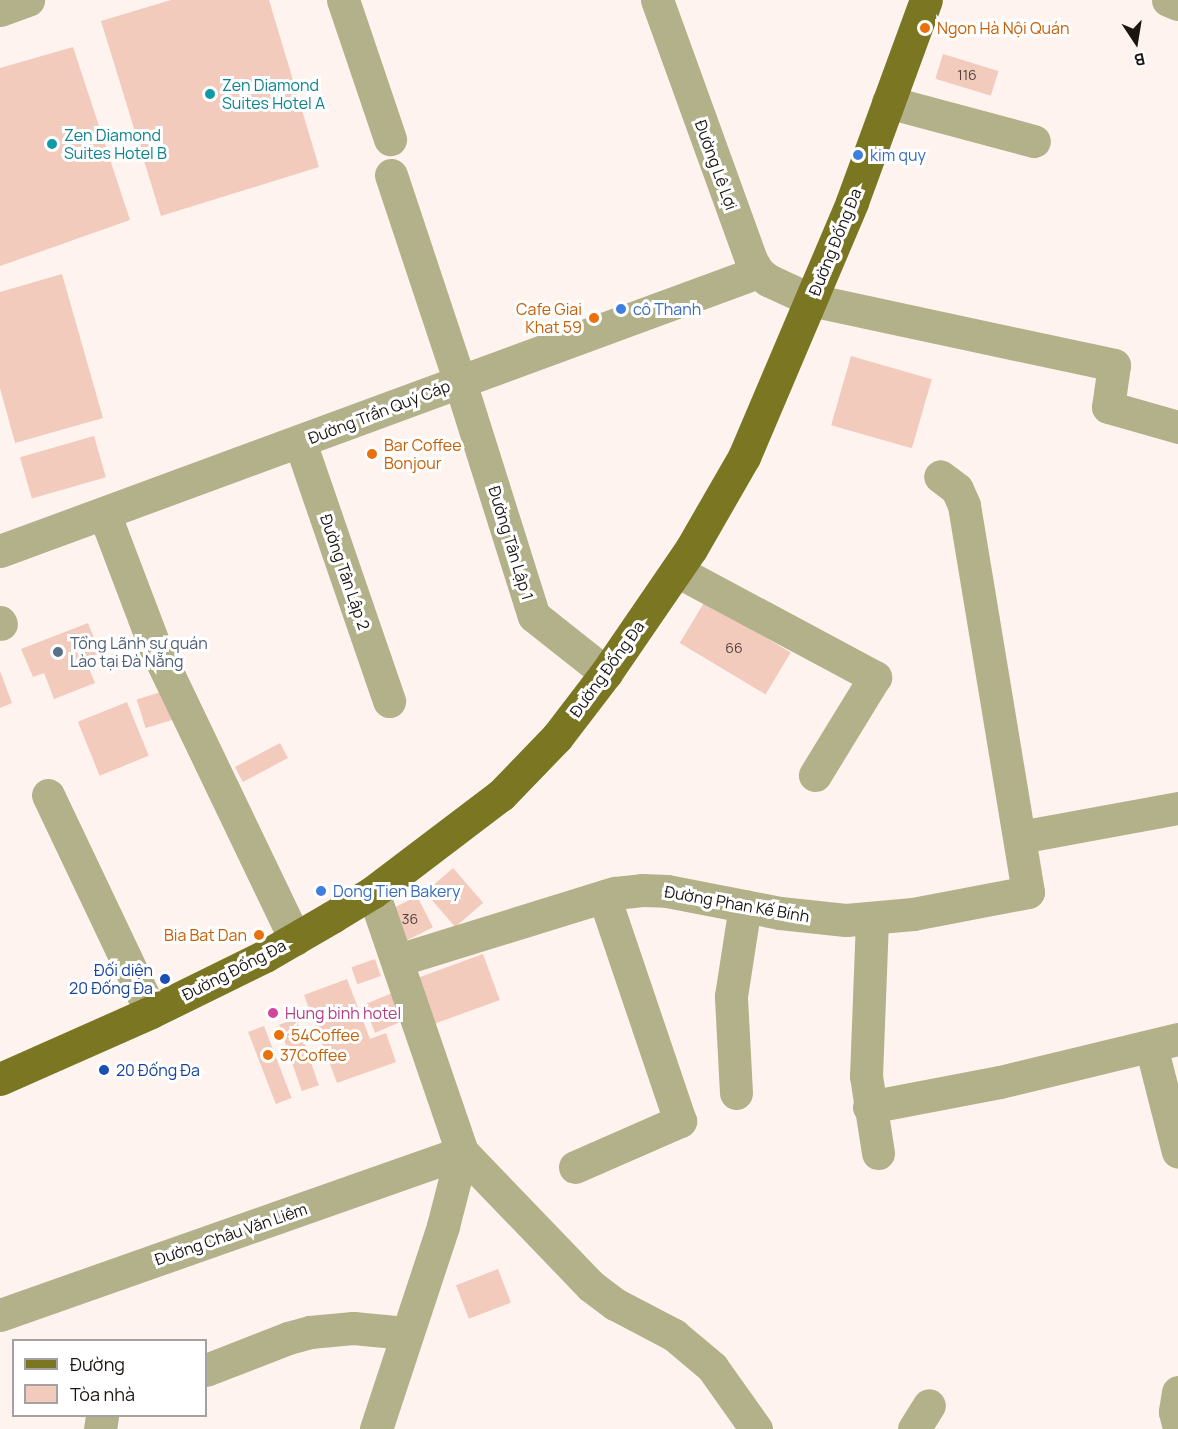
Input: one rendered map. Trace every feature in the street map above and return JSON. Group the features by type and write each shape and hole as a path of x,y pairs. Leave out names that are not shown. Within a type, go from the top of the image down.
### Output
{"main road":[{"name":"Đường Đống Đa","path":"0,1079 151,1012 295,939 373,892 501,795 557,737 606,673 677,570 744,457 852,202 926,0"}],"street":[{"path":"0,10 28,0"},
{"path":"343,0 390,139"},
{"name":"Đường Lê Lợi","path":"657,0 750,260 758,272"},
{"path":"1168,0 1178,4"},
{"path":"888,102 1034,141"},
{"name":"Đường Tân Lập 1","path":"391,175 534,616 606,673"},
{"path":"758,272 768,280 811,300 1114,365 1108,407 1178,427"},
{"name":"Đường Trần Quý Cáp","path":"0,551 758,272"},
{"name":"Đường Tân Lập 2","path":"300,442 389,701"},
{"name":"Đường Phan Kế Bính","path":"398,960 604,896 642,890 667,891 818,918 872,920 1028,892 964,505 957,489 940,476"},
{"path":"104,513 154,646 295,939"},
{"path":"677,570 875,677 815,775"},
{"path":"48,795 151,1012"},
{"path":"1020,837 1178,808"},
{"path":"373,892 462,1152 591,1286 615,1304 674,1335 712,1367 756,1429"},
{"path":"575,1167 680,1121 604,896"},
{"path":"736,1093 731,996 745,906"},
{"path":"872,920 866,1076 869,1107 878,1153"},
{"path":"869,1107 1000,1082 1164,1043 1178,1152"},
{"path":"376,1429 443,1226 462,1152"},
{"name":"Đường Châu Văn Liêm","path":"0,1315 462,1152"},
{"path":"207,1370 288,1338 310,1332 353,1328 406,1333"},
{"path":"1178,1392 1175,1412 1178,1424"}],"building":[{"name":"Zen Diamond Suites Hotel A","path":"171,0 269,0 319,167 161,216 101,21"},
{"name":"Zen Diamond Suites Hotel B","path":"73,47 130,220 0,266 0,68"},
{"path":"943,54 998,71 991,96 935,79"},
{"path":"62,274 103,418 15,443 0,388 0,292"},
{"path":"851,356 932,379 912,448 831,425"},
{"path":"94,436 106,477 32,499 20,457"},
{"path":"705,601 791,653 765,695 680,643"},
{"path":"88,623 100,653 85,659 95,683 54,699 44,673 33,677 21,649"},
{"path":"0,671 12,703 0,708"},
{"path":"174,688 183,717 145,728 137,699"},
{"path":"127,702 149,756 100,776 78,722"},
{"path":"280,743 288,758 243,782 235,767"},
{"path":"453,868 483,903 455,927 425,892"},
{"path":"417,896 433,927 403,943 387,911"},
{"path":"483,954 500,1000 429,1026 413,980"},
{"path":"375,959 381,976 357,984 351,967"},
{"path":"347,979 370,1039 386,1033 396,1062 337,1083 304,995"},
{"path":"392,993 404,1021 375,1033 363,1005"},
{"path":"296,1019 319,1085 302,1091 279,1025"},
{"path":"264,1026 292,1098 276,1104 248,1032"},
{"path":"498,1269 511,1303 469,1319 456,1285"}],"place":[{"name":"Ngon Hà Nội Quán","path":"925,28"},
{"name":"Zen Diamond Suites Hotel A","path":"210,94"},
{"name":"Zen Diamond Suites Hotel B","path":"52,144"},
{"name":"kim quy","path":"858,155"},
{"name":"cô Thanh","path":"621,309"},
{"name":"Cafe Giai Khat 59","path":"594,318"},
{"name":"Bar Coffee Bonjour","path":"372,454"},
{"name":"Tổng Lãnh sự quán Lào tại Đà Nẵng","path":"58,652"},
{"name":"Dong Tien Bakery","path":"321,891"},
{"name":"Bia Bat Dan","path":"259,935"},
{"name":"Đối diện 20 Đống Đa","path":"165,979"},
{"name":"Hung binh hotel","path":"273,1013"},
{"name":"54Coffee","path":"279,1035"},
{"name":"37Coffee","path":"268,1055"},
{"name":"20 Đống Đa","path":"104,1070"}]}
